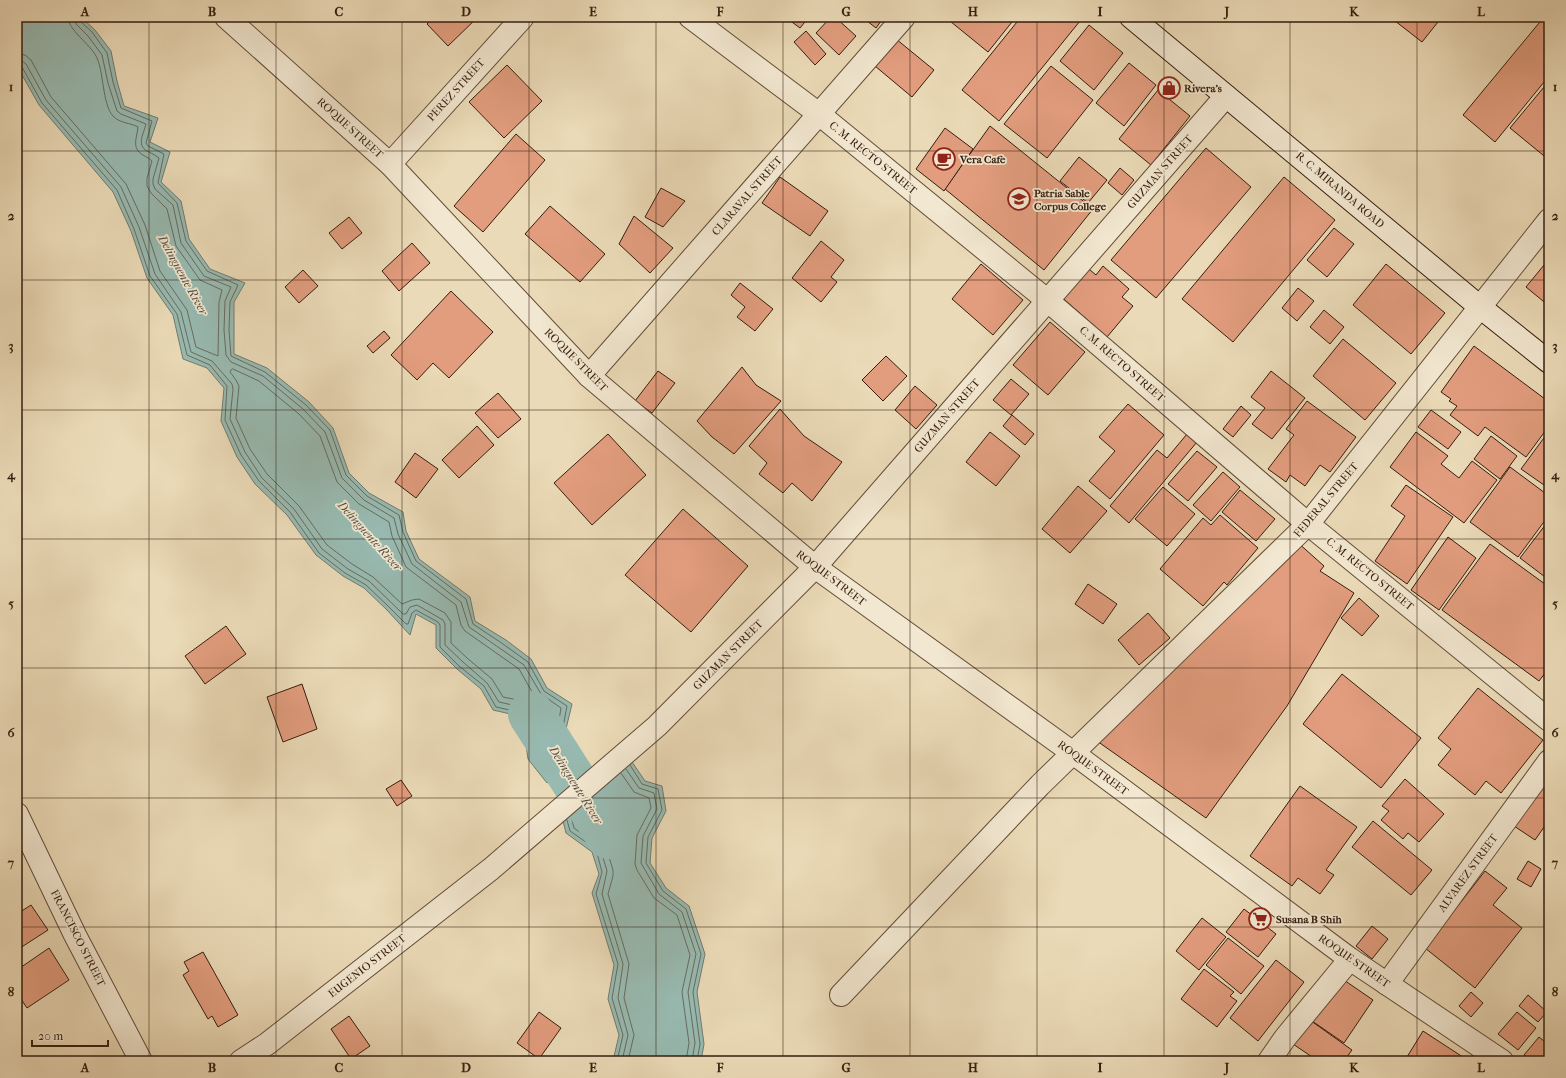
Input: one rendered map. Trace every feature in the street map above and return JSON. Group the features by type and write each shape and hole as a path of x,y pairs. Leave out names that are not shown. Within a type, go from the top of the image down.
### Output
{"street":[{"name":"ROQUE STREET","path":"226,17 390,164 589,376 815,567 1073,753 1350,959 1502,1061"},
{"name":"PEREZ STREET","path":"390,164 523,17"},
{"name":"C. M. RECTO STREET","path":"690,17 819,114 1048,301 1308,524 1549,720"},
{"name":"CLARAVAL STREET","path":"589,376 904,17"},
{"name":"R. C. MIRANDA ROAD","path":"1131,17 1480,307 1549,362"},
{"name":"GUZMAN STREET","path":"491,868 657,726 815,567 1226,96"},
{"name":"FEDERAL STREET","path":"841,995 1040,785 1308,524 1549,220"},
{"name":"ALVAREZ STREET","path":"1387,984 1549,761"},
{"name":"FRANCISCO STREET","path":"17,814 75,935 141,1061"},
{"name":"EUGENIO STREET","path":"241,1061 267,1044 491,868"},
{"path":"1269,1061 1285,1038 1350,959"}],"water":[{"path":"17,17 81,17 95,30 111,51 124,106 158,118 150,142 170,152 161,182 181,201 189,239 210,269 245,283 234,302 234,354 267,368 309,402 333,428 349,473 369,493 403,512 406,531 419,559 470,597 475,621 506,640 531,659 547,688 572,704 564,737 576,759 547,783 528,759 525,738 519,716 493,710 481,689 457,669 436,648 436,625 416,614 410,635 364,588 343,576 316,555 287,515 255,484 237,457 221,421 224,388 207,368 183,359 173,315 147,278 131,231 113,192 39,105 17,66"},
{"path":"630,759 645,781 662,786 666,811 652,838 650,863 666,888 689,906 705,954 697,992 704,1044 701,1061 613,1061 619,1035 608,999 614,965 592,893 599,874 592,852 566,833 558,801"}],"building":[{"path":"434,17 478,17 448,46 427,24"},
{"path":"785,17 809,17 800,28"},
{"path":"831,17 835,17 856,36 839,55 816,33"},
{"path":"862,17 884,17 876,28"},
{"path":"945,17 1016,17 988,52"},
{"path":"1021,17 1075,17 1080,21 999,121 962,90"},
{"path":"1390,17 1442,17 1422,42"},
{"path":"1544,17 1549,17 1549,76 1495,142 1463,115"},
{"path":"1089,25 1123,53 1094,90 1060,61"},
{"path":"806,31 826,54 815,65 794,42"},
{"path":"896,39 934,70 912,97 875,66"},
{"path":"1129,63 1156,85 1124,126 1096,103"},
{"path":"507,65 542,101 504,138 469,102"},
{"path":"1051,66 1093,100 1047,158 1004,124"},
{"path":"1549,81 1549,160 1510,128"},
{"path":"1158,90 1190,116 1151,165 1119,139"},
{"name":"Patria Sable Corpus College","path":"990,126 1093,209 1044,270 945,189"},
{"name":"Vera Cafe","path":"945,128 973,149 944,191 916,169"},
{"path":"516,134 545,160 483,232 454,206"},
{"path":"1206,148 1251,187 1156,298 1111,260"},
{"path":"1079,157 1107,180 1088,203 1060,181"},
{"path":"1120,168 1134,180 1122,195 1108,183"},
{"path":"780,177 828,211 810,236 762,203"},
{"path":"1284,177 1335,220 1233,342 1182,299"},
{"path":"661,188 685,201 663,227 645,217"},
{"path":"550,206 605,254 580,282 525,234"},
{"path":"634,216 673,248 650,273 619,244"},
{"path":"349,217 362,233 342,249 329,233"},
{"path":"1334,228 1354,244 1327,277 1307,260"},
{"path":"821,241 844,260 831,277 837,282 821,302 792,278"},
{"path":"412,243 430,263 399,291 382,271"},
{"path":"1549,259 1549,306 1526,287"},
{"path":"981,264 1023,300 993,335 952,299"},
{"path":"1083,264 1096,275 1103,266 1129,289 1122,297 1133,306 1107,337 1058,294"},
{"path":"1386,264 1445,313 1411,354 1353,305"},
{"path":"303,270 318,286 299,303 285,287"},
{"path":"740,283 773,309 755,331 737,317 745,307 731,295"},
{"path":"1298,288 1314,301 1297,321 1282,308"},
{"path":"451,291 493,332 449,378 433,363 417,380 391,355"},
{"path":"1324,310 1344,327 1330,344 1310,327"},
{"path":"1050,322 1085,352 1048,395 1013,365"},
{"path":"384,331 390,338 373,353 367,346"},
{"path":"1343,339 1396,383 1365,420 1313,376"},
{"path":"1474,346 1549,402 1549,426 1526,457 1485,427 1478,436 1450,415 1457,406 1449,401 1451,399 1441,392"},
{"path":"886,356 907,376 883,401 862,380"},
{"path":"742,367 756,385 781,401 734,454 712,437 697,421"},
{"path":"658,371 675,383 652,413 635,401"},
{"path":"1271,371 1305,398 1272,439 1252,424 1265,408 1251,397"},
{"path":"1011,379 1029,394 1011,415 993,400"},
{"path":"915,386 937,405 916,429 895,410"},
{"path":"498,393 521,419 498,438 475,413"},
{"path":"1307,401 1356,437 1330,472 1320,465 1305,486 1290,475 1286,482 1268,469 1294,435 1286,429"},
{"path":"1128,404 1164,435 1110,499 1089,481 1115,451 1099,437"},
{"path":"1241,406 1251,415 1233,437 1223,429"},
{"path":"780,409 804,436 842,462 812,501 792,483 783,493 759,474 767,463 749,446"},
{"path":"1431,410 1461,432 1448,449 1418,427"},
{"path":"1012,415 1034,434 1025,445 1003,426"},
{"path":"477,426 494,445 459,478 442,460"},
{"path":"1549,431 1549,479 1544,485 1521,469"},
{"path":"990,432 1020,456 996,486 966,462"},
{"path":"1416,432 1448,456 1441,464 1459,478 1472,461 1497,480 1464,523 1390,467"},
{"path":"608,434 646,475 592,525 554,483"},
{"path":"1187,434 1197,442 1129,523 1110,506 1157,450 1167,458"},
{"path":"1491,436 1517,456 1500,479 1474,459"},
{"path":"1197,451 1217,467 1188,501 1168,484"},
{"path":"415,453 438,469 416,498 395,482"},
{"path":"1510,467 1549,496 1549,515 1518,557 1470,522"},
{"path":"1223,472 1240,487 1211,521 1193,505"},
{"path":"1406,485 1453,517 1407,584 1375,561 1405,516 1391,506"},
{"path":"1078,486 1107,511 1070,553 1042,529"},
{"path":"1163,487 1195,514 1167,546 1135,519"},
{"path":"1240,490 1275,519 1256,541 1222,512"},
{"path":"683,509 748,566 691,632 625,575"},
{"path":"1220,515 1258,548 1227,585 1224,582 1203,606 1160,569 1203,518 1211,525"},
{"path":"1549,520 1549,580 1520,558"},
{"path":"1448,537 1476,558 1439,610 1411,590"},
{"path":"1296,541 1324,566 1320,571 1354,593 1287,706 1206,818 1097,741"},
{"path":"1490,544 1549,587 1549,668 1539,681 1442,610"},
{"path":"1088,584 1117,604 1103,624 1075,604"},
{"path":"1359,598 1379,616 1362,636 1341,618"},
{"path":"1148,613 1170,638 1139,665 1118,640"},
{"path":"226,626 246,654 205,684 185,656"},
{"path":"1342,674 1421,738 1381,788 1303,724"},
{"path":"302,684 317,729 283,742 267,697"},
{"path":"1478,688 1543,740 1501,793 1486,781 1475,795 1438,765 1451,749 1438,738"},
{"path":"1549,771 1549,820 1535,840 1511,824"},
{"path":"1405,779 1444,814 1419,842 1408,833 1403,839 1381,820 1389,811 1382,806"},
{"path":"401,780 412,796 397,806 386,789"},
{"path":"1300,786 1357,827 1326,870 1334,875 1320,894 1298,878 1292,886 1250,856"},
{"path":"1373,821 1432,870 1411,895 1352,847"},
{"path":"1528,861 1541,869 1531,887 1517,879"},
{"path":"1485,871 1507,888 1493,905 1522,928 1475,988 1425,948"},
{"path":"31,905 48,930 17,950 17,914"},
{"path":"1244,909 1276,934 1258,957 1226,932"},
{"path":"1202,918 1226,937 1199,970 1176,951"},
{"path":"1372,926 1388,939 1372,959 1356,946"},
{"path":"1228,938 1264,966 1241,994 1206,965"},
{"path":"49,948 69,980 27,1008 17,993 17,970"},
{"path":"203,952 238,1015 218,1027 212,1016 208,1019 183,975 189,971 184,962"},
{"path":"1276,960 1304,982 1258,1041 1230,1018"},
{"path":"1204,969 1234,992 1230,996 1237,1001 1217,1027 1181,999"},
{"path":"1341,978 1373,1000 1344,1043 1312,1021"},
{"path":"1471,992 1483,1003 1471,1017 1459,1006"},
{"path":"1528,995 1547,1012 1538,1022 1519,1006"},
{"path":"539,1012 561,1028 539,1059 517,1043"},
{"path":"1517,1012 1536,1028 1518,1050 1498,1034"},
{"path":"349,1016 370,1046 351,1059 331,1029"},
{"path":"1307,1018 1352,1050 1344,1061 1332,1061 1327,1057 1324,1061 1318,1061 1290,1042"},
{"path":"1423,1031 1469,1061 1413,1061 1407,1057"},
{"path":"1539,1037 1549,1045 1549,1061 1532,1061 1524,1055"}],"waterway":[{"name":"Delinguente River","path":"531,714 609,836"}],"place":[{"name":"Rivera's","path":"1169,88"},
{"name":"Vera Cafe","path":"944,159"},
{"name":"Patria Sable Corpus College","path":"1019,199"},
{"name":"Susana B Shih","path":"1260,919"}]}
